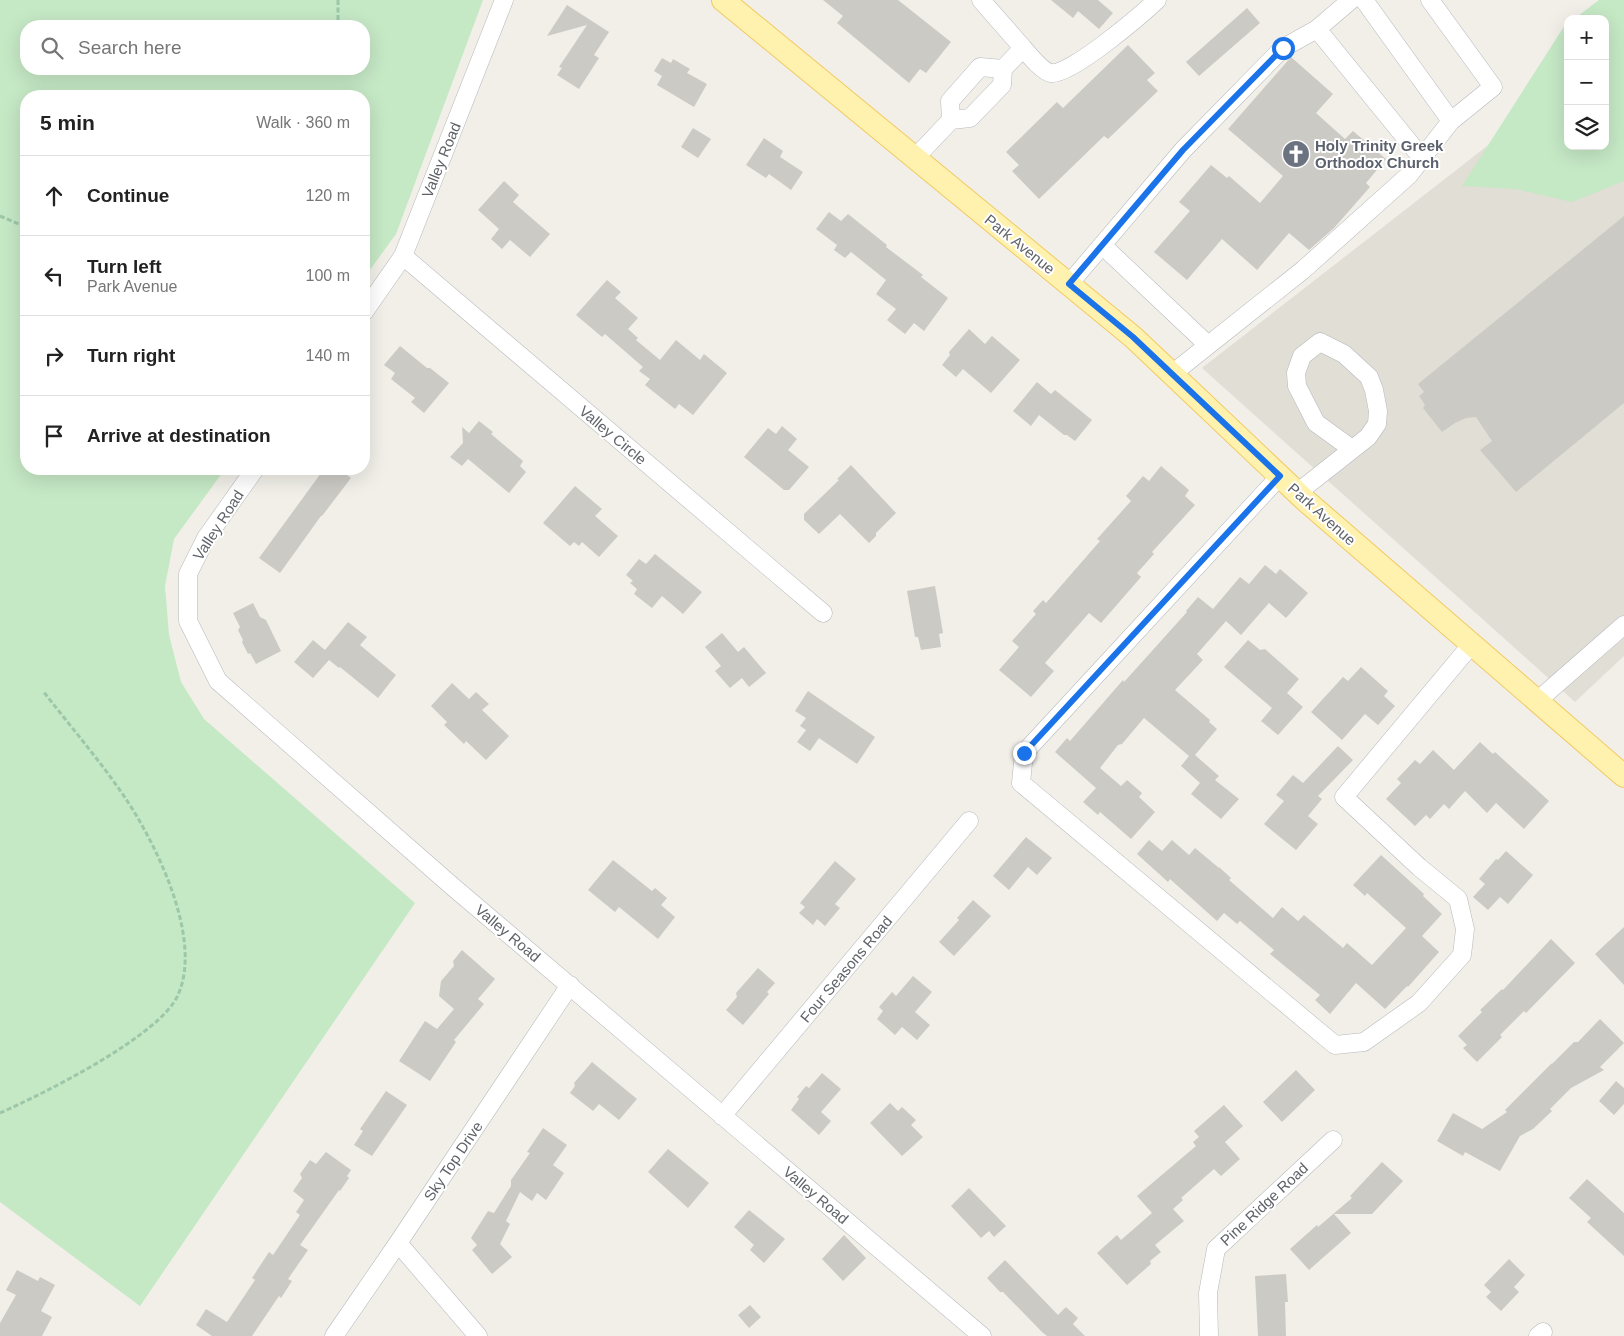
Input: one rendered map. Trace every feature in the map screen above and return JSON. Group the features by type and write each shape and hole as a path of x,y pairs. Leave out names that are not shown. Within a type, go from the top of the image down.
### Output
{"main road":[{"name":"Park Avenue","path":"723,0 1133,337 1298,493 1536,702 1624,776"}],"street":[{"name":"Valley Road","path":"370,303 403,256 504,0"},
{"path":"981,0 1046,72 1053,74 1062,71 1097,50 1157,0"},
{"path":"1069,284 1183,150 1283,48 1317,29 1351,0"},
{"path":"1364,0 1451,121"},
{"path":"1172,374 1303,270 1408,176 1451,121 1493,87 1430,0"},
{"path":"1317,29 1422,158"},
{"path":"915,158 950,120 970,118 1002,85 1003,69 1023,48"},
{"path":"950,120 950,101 980,67 1003,69"},
{"path":"1102,246 1208,345"},
{"name":"Valley Circle","path":"403,256 823,614"},
{"path":"1298,493 1368,437 1377,424 1378,411 1374,390 1368,377 1344,354 1320,342 1302,356 1296,373 1297,386 1316,423 1352,449"},
{"name":"Valley Road","path":"251,475 206,538 188,574 188,621 218,681 452,886 982,1336"},
{"path":"1280,476 1024,753 1021,783 1335,1045 1364,1042 1418,1003 1462,955 1465,929 1458,899 1344,797 1471,645"},
{"path":"1536,702 1624,625"},
{"name":"Four Seasons Road","path":"722,1116 969,821"},
{"name":"Sky Top Drive","path":"334,1336 570,986"},
{"name":"Pine Ridge Road","path":"1209,1336 1208,1292 1216,1249 1333,1140"},
{"path":"398,1243 478,1336"}],"path":[{"path":"338,0 338,20"},
{"path":"0,216 20,224"},
{"path":"0,1113 75,1075 118,1050 154,1024 163,1016 178,995 183,977 184,938 178,910 171,887 155,852 126,799 43,691"}],"shaded area":[{"path":"1624,40 1624,656 1575,702 1202,368 1564,86 1564,150 1609,150 1609,124"}],"green space":[{"path":"0,0 483,0 396,234 370,270 370,90 20,90 20,475 221,475 174,539 165,586 169,635 181,682 204,719 415,903 140,1306 0,1202"},
{"path":"1599,0 1624,0 1624,181 1572,202 1515,189 1462,186 1564,27 1564,150 1609,150 1609,15 1579,15"}],"building":[{"path":"823,0 898,0 951,42 926,73 920,69 909,83 837,23 843,16"},
{"path":"1051,0 1098,0 1113,13 1099,29 1078,11 1073,18"},
{"path":"567,5 609,32 594,55 599,58 579,89 557,75 562,68 559,67 587,25 547,36"},
{"path":"1247,8 1260,23 1199,76 1186,62"},
{"path":"1128,45 1155,73 1147,80 1158,91 1108,139 1104,136 1039,199 1012,171 1019,165 1006,152 1057,102 1063,108"},
{"path":"1291,57 1333,94 1316,113 1345,139 1353,131 1386,159 1366,183 1370,187 1334,228 1309,250 1289,233 1257,270 1222,239 1187,280 1154,252 1190,211 1179,202 1211,165 1227,178 1229,176 1260,203 1283,176 1228,129"},
{"path":"662,58 671,63 673,59 690,69 687,73 707,84 694,107 657,85 662,76 654,71"},
{"path":"693,128 711,139 698,158 681,147"},
{"path":"764,138 783,151 780,157 803,172 791,190 769,174 766,178 746,165"},
{"path":"504,181 519,195 513,202 550,234 530,257 510,240 502,249 491,239 499,229 478,210"},
{"path":"829,212 841,221 848,214 887,245 886,247 923,275 921,277 948,298 924,331 914,323 905,334 887,320 896,309 876,294 886,280 851,252 845,258 834,250 837,245 816,229"},
{"path":"1624,216 1624,403 1516,492 1480,450 1492,441 1476,417 1466,418 1442,432 1423,408 1425,405 1419,396 1424,392 1418,384"},
{"path":"607,280 621,292 615,298 638,318 628,329 638,338 636,340 660,360 676,340 700,360 704,354 727,373 693,415 679,404 675,409 645,385 650,379 639,371 643,367 605,334 602,337 576,315"},
{"path":"969,329 985,344 992,336 1020,360 991,393 963,369 956,377 942,365 950,355 949,352"},
{"path":"400,346 449,383 424,413 411,402 415,398 391,379 395,373 384,365"},
{"path":"1037,382 1051,394 1055,390 1092,420 1075,441 1064,435 1039,415 1031,426 1013,411"},
{"path":"479,421 493,432 491,434 523,461 520,466 526,472 509,493 468,459 462,466 450,457 463,443 462,427 469,433"},
{"path":"782,426 797,439 788,450 809,467 789,490 784,490 744,457 768,428 776,434"},
{"path":"851,465 896,513 869,543 840,514 819,534 804,520 804,514 839,480 837,479"},
{"path":"1161,466 1189,490 1185,496 1195,505 1152,552 1154,554 1137,573 1141,577 1101,623 1089,613 1045,663 1054,671 1031,697 999,670 1019,647 1012,641 1036,614 1033,611 1043,600 1046,603 1100,541 1097,539 1131,501 1126,496 1143,476 1149,481"},
{"path":"320,475 347,475 351,478 280,573 259,558"},
{"path":"575,486 602,509 595,516 618,536 599,557 582,542 579,546 574,542 570,546 543,523"},
{"path":"655,554 702,592 683,614 662,596 652,608 634,594 637,589 630,583 633,581 626,575 639,559 646,564"},
{"path":"1265,565 1276,574 1280,569 1308,593 1286,618 1269,603 1241,635 1226,621 1197,654 1203,660 1175,690 1210,720 1209,722 1217,729 1195,755 1219,776 1215,780 1239,799 1221,819 1191,794 1200,783 1181,766 1189,756 1144,718 1122,744 1118,745 1100,768 1121,786 1127,780 1142,793 1139,797 1155,812 1131,839 1100,812 1098,815 1083,802 1096,788 1055,752 1067,738 1070,741 1123,680 1124,682 1187,612 1198,597 1213,609 1240,577 1249,584"},
{"path":"935,586 943,633 939,634 941,647 921,650 918,637 915,637 907,591"},
{"path":"253,603 260,617 266,620 281,651 256,664 242,642 243,640 238,630 240,627 233,613"},
{"path":"348,622 367,637 360,645 396,675 378,698 329,660 313,678 294,662 313,640 325,650"},
{"path":"722,633 738,652 744,647 766,673 749,687 742,678 730,688 715,671 721,666 705,647"},
{"path":"1248,640 1260,650 1265,649 1299,679 1287,693 1303,707 1278,735 1261,721 1272,708 1224,667"},
{"path":"1361,667 1388,691 1384,696 1395,706 1378,725 1365,714 1342,740 1311,712 1343,677 1348,681"},
{"path":"452,683 469,699 476,692 489,704 482,710 509,736 486,760 466,741 464,744 444,725 447,722 431,706"},
{"path":"808,691 875,737 857,764 819,738 810,751 797,742 806,730 800,726 806,718 795,711"},
{"path":"1480,742 1493,754 1495,752 1549,801 1524,829 1496,803 1487,813 1465,791 1449,809 1444,804 1430,819 1426,815 1415,826 1386,799 1401,783 1397,779 1415,760 1420,764 1433,750 1454,770"},
{"path":"1338,746 1353,760 1318,796 1322,799 1308,816 1318,824 1296,850 1264,824 1284,801 1276,795 1293,775 1303,783"},
{"path":"1026,837 1052,858 1037,875 1028,867 1009,890 993,876"},
{"path":"1149,840 1162,851 1172,840 1189,855 1195,848 1219,867 1231,878 1229,880 1273,918 1282,907 1298,921 1304,915 1343,948 1347,943 1372,965 1406,928 1367,893 1365,896 1353,885 1381,855 1424,894 1423,896 1442,914 1422,936 1439,952 1408,987 1385,1009 1356,983 1330,1014 1315,1000 1320,995 1270,954 1274,950 1240,921 1237,924 1224,913 1217,921 1170,879 1168,882 1137,854"},
{"path":"1506,851 1533,875 1508,904 1500,897 1488,910 1473,897 1485,884 1479,879 1496,859 1498,860"},
{"path":"613,860 652,891 655,888 667,898 661,905 675,917 658,939 619,907 615,912 588,890"},
{"path":"835,861 856,879 835,904 840,908 825,926 817,919 813,925 799,913 805,907 800,903"},
{"path":"973,900 991,916 954,956 939,942 959,920 957,918"},
{"path":"1624,927 1624,985 1595,954"},
{"path":"1551,939 1575,963 1526,1013 1524,1011 1500,1035 1502,1037 1477,1062 1463,1048 1467,1045 1458,1036 1482,1012 1480,1010 1503,990"},
{"path":"462,950 495,979 478,999 484,1004 454,1040 456,1042 430,1081 399,1061 425,1021 437,1029 454,1009 439,996 441,981 454,966 453,961"},
{"path":"758,968 775,983 767,992 769,994 743,1025 726,1010 737,997 736,993"},
{"path":"913,976 932,992 915,1012 930,1025 917,1040 902,1027 895,1035 877,1019 883,1011 879,1007 892,992 896,996"},
{"path":"1600,1019 1624,1043 1600,1067 1604,1070 1571,1088 1550,1109 1552,1111 1533,1129 1520,1136 1500,1171 1465,1152 1463,1156 1437,1141 1453,1113 1482,1129 1507,1112 1505,1110 1551,1064 1574,1042 1578,1042"},
{"path":"592,1062 637,1099 619,1120 599,1104 593,1111 570,1093 575,1086 574,1083"},
{"path":"1296,1070 1315,1090 1282,1122 1263,1102"},
{"path":"822,1073 841,1089 821,1112 831,1121 819,1135 791,1110 799,1099 797,1097 806,1086 809,1088"},
{"path":"1616,1081 1624,1088 1624,1104 1614,1115 1599,1101"},
{"path":"386,1091 407,1105 372,1156 354,1145 363,1131 360,1129"},
{"path":"890,1103 898,1111 902,1107 916,1120 911,1125 923,1137 902,1156 870,1123"},
{"path":"1224,1105 1243,1126 1225,1142 1240,1159 1221,1176 1214,1169 1181,1198 1183,1200 1173,1209 1184,1221 1155,1245 1161,1252 1150,1261 1151,1264 1127,1285 1097,1253 1117,1235 1121,1240 1152,1213 1137,1196 1196,1146 1193,1142 1199,1137 1194,1131"},
{"path":"543,1128 567,1145 553,1165 564,1173 546,1200 537,1193 532,1201 520,1192 506,1221 510,1224 500,1244 512,1257 492,1274 472,1250 477,1245 471,1238 488,1211 494,1213 511,1186 511,1180 530,1153 527,1152"},
{"path":"668,1149 709,1183 688,1208 648,1172"},
{"path":"326,1152 351,1170 347,1176 349,1178 300,1245 308,1250 288,1279 292,1281 281,1298 279,1296 252,1336 212,1336 196,1325 206,1309 227,1322 255,1280 252,1278 269,1252 273,1255 300,1215 296,1212 304,1200 293,1191 302,1178 300,1174 310,1160 316,1164"},
{"path":"1382,1162 1403,1181 1372,1214 1334,1214 1351,1233 1309,1270 1290,1249 1352,1198 1350,1196"},
{"path":"1587,1179 1624,1213 1624,1256 1587,1222 1591,1218 1569,1198"},
{"path":"969,1188 1006,1226 994,1237 989,1231 981,1238 951,1206"},
{"path":"749,1210 785,1239 764,1263 750,1250 754,1245 734,1227"},
{"path":"844,1235 866,1258 843,1281 822,1259"},
{"path":"1509,1259 1525,1275 1514,1287 1519,1292 1501,1311 1486,1297 1491,1292 1484,1285"},
{"path":"1005,1260 1058,1315 1066,1307 1078,1318 1073,1324 1085,1336 1047,1336 1042,1332 987,1278"},
{"path":"17,1270 38,1281 40,1277 55,1285 41,1311 52,1317 42,1336 0,1336 0,1323 16,1295 6,1290"},
{"path":"1286,1274 1288,1302 1285,1302 1286,1336 1258,1336 1255,1276"},
{"path":"750,1305 761,1317 749,1328 738,1315"}],"place":[{"name":"Holy Trinity Greek Orthodox Church","path":"1296,154"}],"route":[{"path":"1024,753 1280,476 1133,337 1069,284 1183,150 1283,48"}]}
